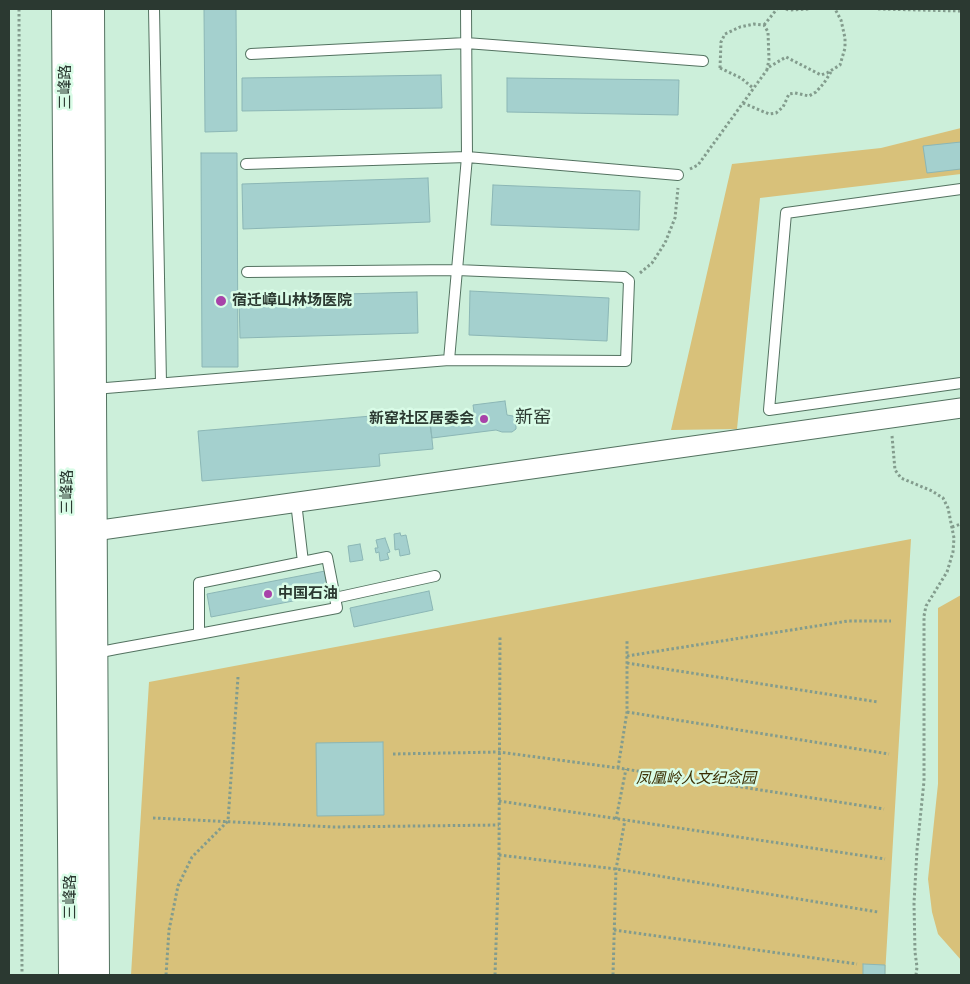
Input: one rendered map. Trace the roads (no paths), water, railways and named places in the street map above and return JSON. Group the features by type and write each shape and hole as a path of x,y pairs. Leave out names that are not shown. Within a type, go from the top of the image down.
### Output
{"main road":[{"name":"三峰路","path":"65,9 80,390 94,531 96,975"},
{"name":"三峰路","path":"72,975 80,390 91,9"}],"street":[{"path":"94,531 961,408"}],"lane":[{"path":"154,9 160,383"},
{"path":"449,360 467,156 466,9"},
{"path":"251,54 466,43 703,61"},
{"path":"246,164 467,156 678,175"},
{"path":"961,189 786,213 769,410 961,383"},
{"path":"80,390 449,360 626,361 629,281 624,277 457,270 246,272"},
{"path":"296,502 303,562"},
{"path":"95,653 199,634 337,608 327,556 199,583 199,634"},
{"path":"335,598 435,576"}],"place":[{"name":"宿迁嶂山林场医院","path":"221,301"},
{"name":"新窑社区居委会","path":"484,419"},
{"name":"中国石油","path":"268,594"}],"district":[{"name":"新窑","path":"533,418"}],"park label":[{"name":"凤凰岭人文纪念园","path":"696,779"}]}
